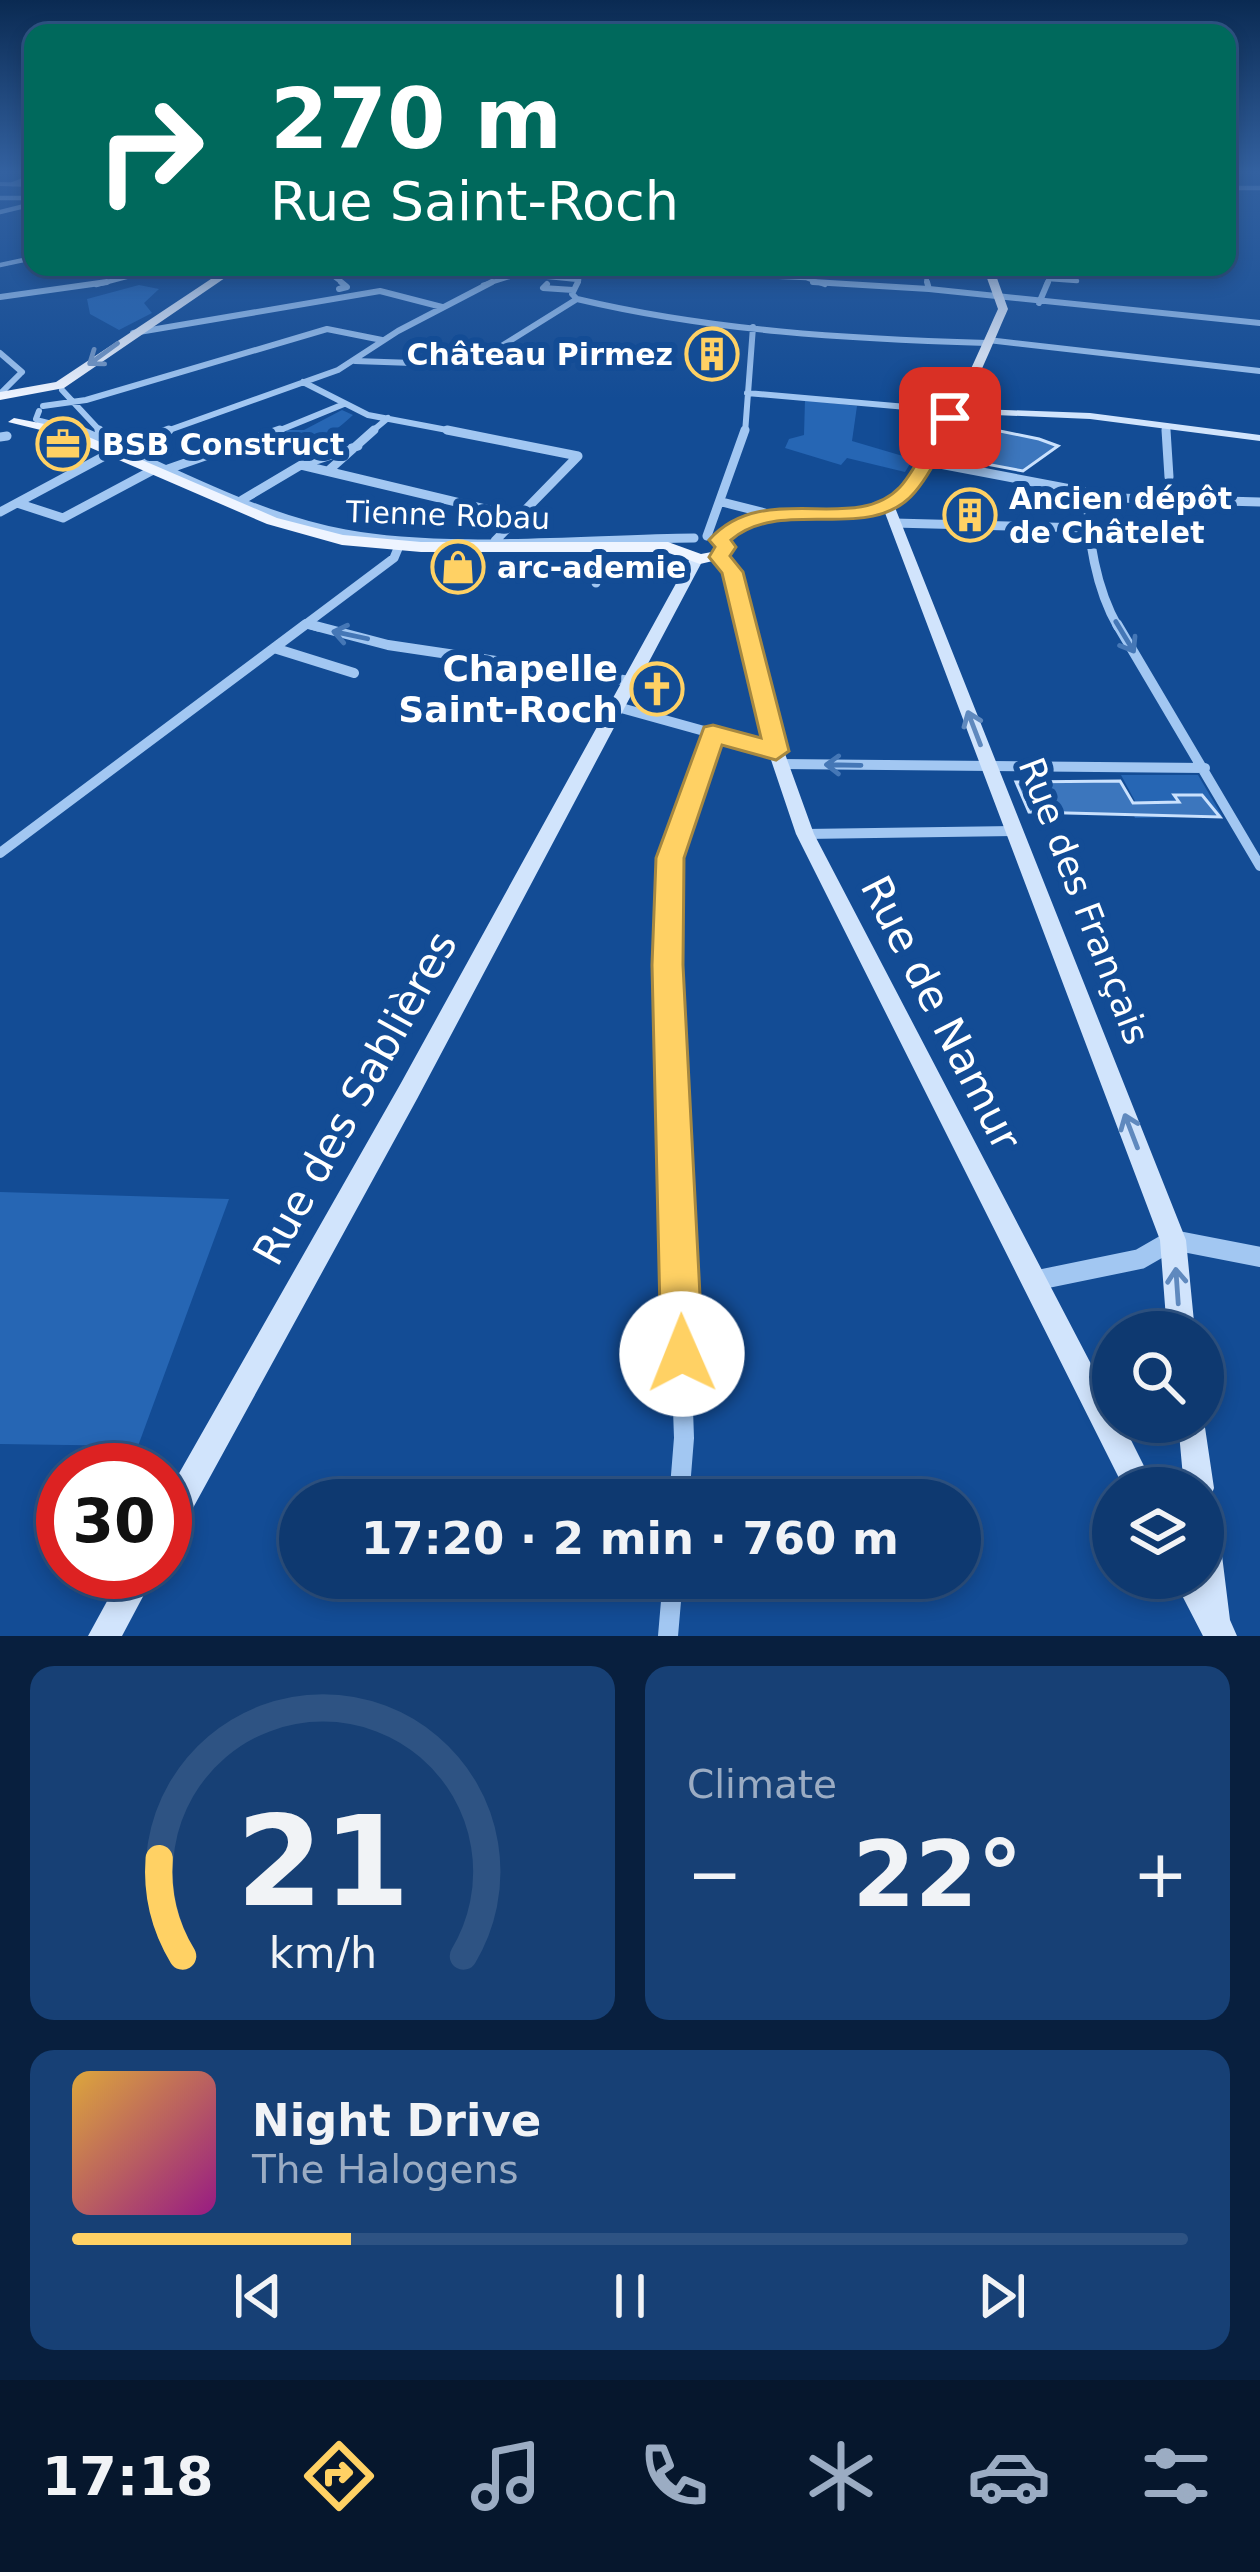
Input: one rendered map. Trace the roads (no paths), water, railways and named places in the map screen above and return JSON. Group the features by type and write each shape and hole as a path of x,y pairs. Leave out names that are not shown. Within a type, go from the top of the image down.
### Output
{"main road":[{"path":"29,394 61,385 222,276"},
{"path":"704,547 740,522 765,513 891,514 1003,309 993,276"},
{"path":"0,395 39,396 41,408 5,430"},
{"path":"948,416 1090,416 1260,438"},
{"name":"Tienne Robau","path":"5,430 65,432 305,532 399,546 704,547"},
{"name":"Rue des Français","path":"891,514 1173,1240 1179,1311"},
{"name":"Rue des Sablières","path":"192,1480 704,547"},
{"name":"Rue de Namur","path":"704,547 732,572 778,758 805,834 1129,1467"},
{"path":"104,1636 125,1599"},
{"path":"1200,1599 1216,1631"},
{"path":"1212,1599 1216,1631"}],"street":[{"path":"0,296 82,289 122,276"},
{"path":"333,276 347,286 339,289"},
{"path":"0,512 116,450 353,361 483,285 512,276"},
{"path":"539,276 579,280 586,276"},
{"path":"786,276 812,276"},
{"path":"900,276 937,276"},
{"path":"926,277 929,289"},
{"path":"806,278 818,285 929,289 1000,300 1103,305 1260,322"},
{"path":"1039,303 1049,279 1077,281"},
{"path":"353,361 470,365 575,295 579,280"},
{"path":"547,284 543,288 731,325 988,342 1260,371"},
{"path":"132,333 380,291 442,307"},
{"path":"704,547 745,436 753,327"},
{"path":"41,408 327,329 382,340"},
{"path":"0,353 22,372"},
{"path":"22,372 18,388 29,394"},
{"path":"0,395 22,372"},
{"path":"302,382 344,404 388,418 578,456 495,541"},
{"path":"62,390 99,427 105,437 99,440"},
{"path":"747,392 948,416"},
{"path":"17,503 64,518 161,469 252,442 344,404"},
{"name":"Tienne Robau","path":"41,408 36,418 40,422 116,450"},
{"path":"328,471 388,418"},
{"path":"1166,426 1169,477"},
{"path":"242,500 302,465 358,446"},
{"path":"924,461 1088,493 1260,502"},
{"path":"302,465 519,517"},
{"name":"Tienne Robau","path":"161,469 305,524 362,537 704,547"},
{"path":"1088,493 1087,528 1109,611 1260,866"},
{"path":"722,502 765,513"},
{"path":"891,514 1087,528"},
{"path":"0,853 394,558 399,546"},
{"path":"596,546 596,583"},
{"path":"308,624 443,655 571,669 630,681"},
{"path":"274,648 354,673"},
{"path":"614,706 778,758 990,768 1205,768"},
{"path":"681,1479 684,1438 668,965 670,858 713,734"},
{"path":"805,834 1014,832"},
{"path":"1033,1282 1140,1259 1173,1240 1260,1257"},
{"path":"668,1636 671,1599"}],"place":[{"name":"Château Pirmez","path":"712,354"},
{"name":"BSB Construct","path":"63,444"},
{"name":"Ancien dépôt de Châtelet","path":"970,515"},
{"name":"arc-ademie","path":"458,567"},
{"name":"Chapelle Saint-Roch","path":"657,689"}]}
